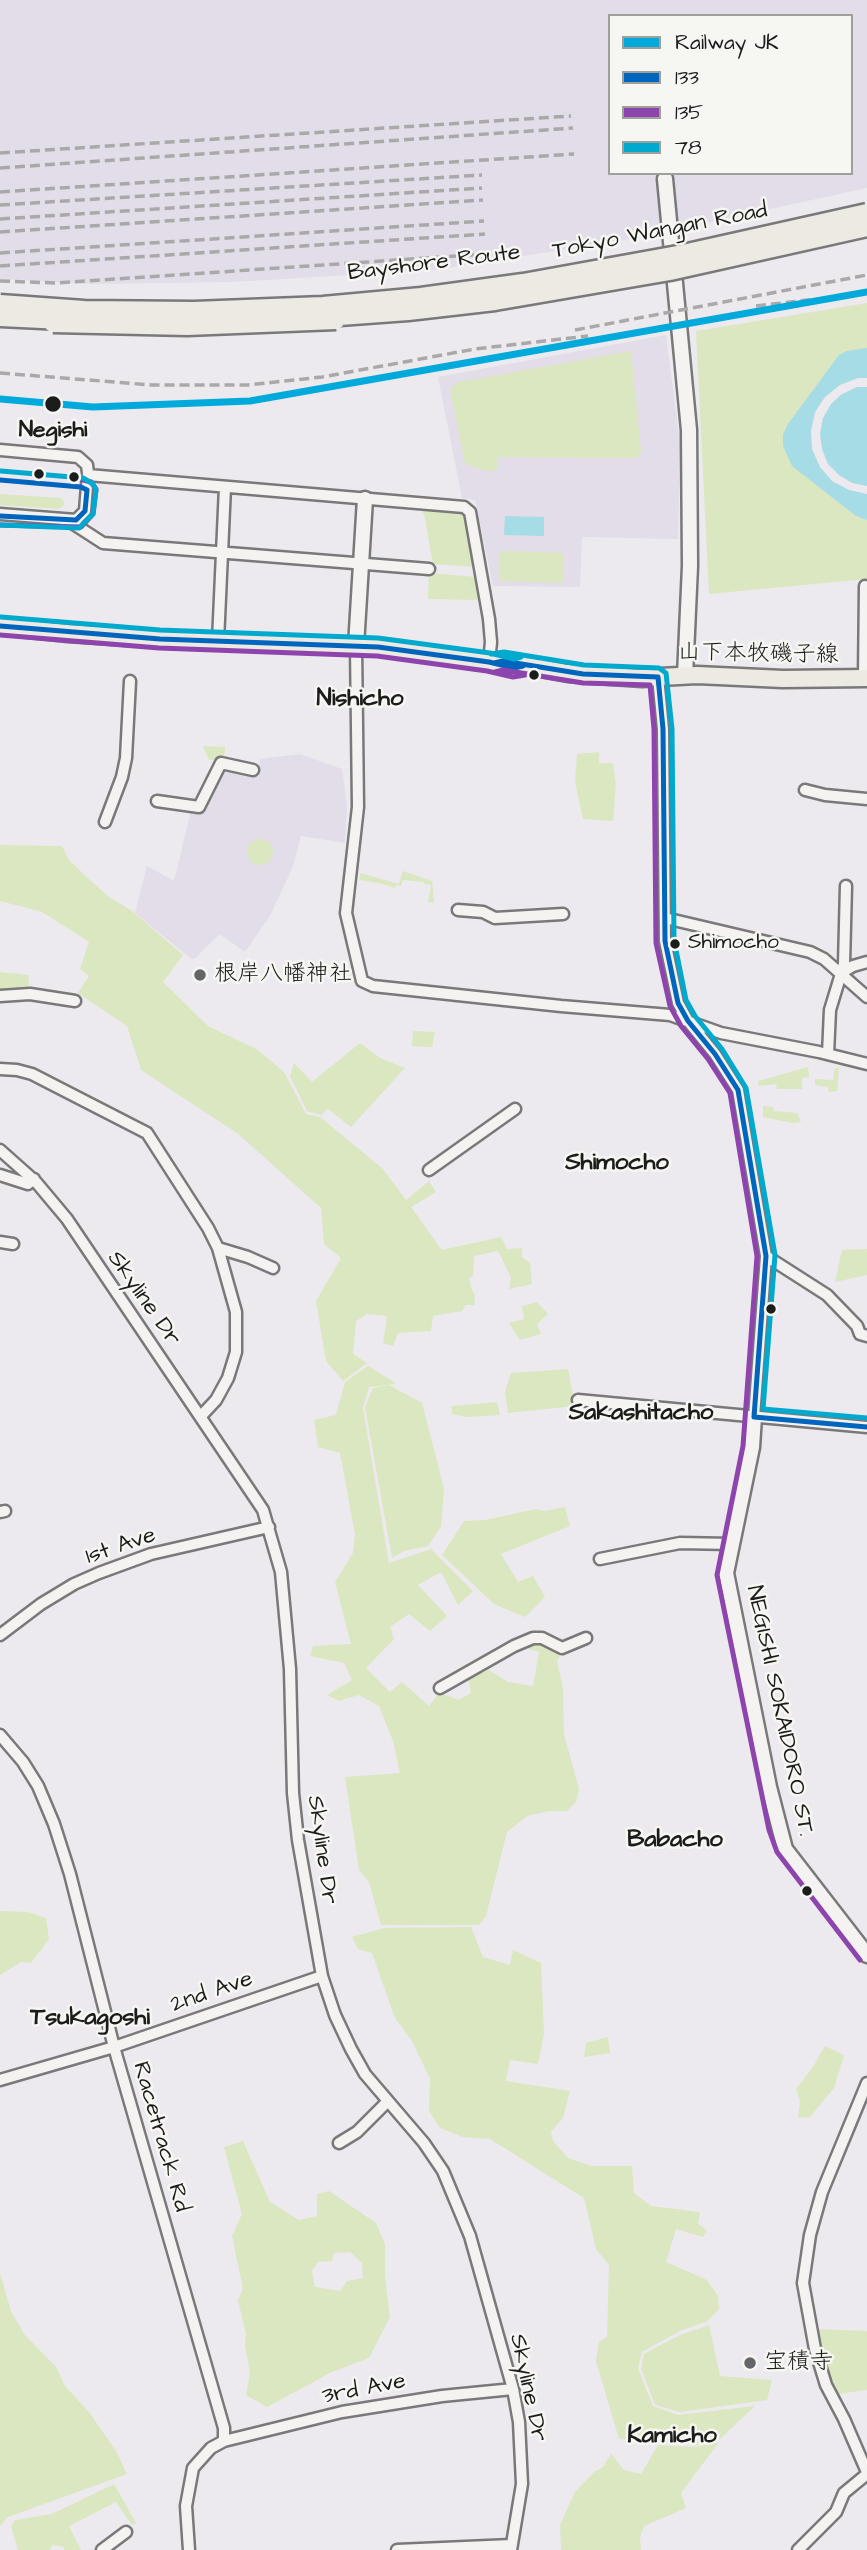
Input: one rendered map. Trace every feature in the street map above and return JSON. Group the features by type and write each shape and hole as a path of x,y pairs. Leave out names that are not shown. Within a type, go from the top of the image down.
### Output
{"highway":[{"name":"Bayshore Route","path":"0,302 185,307 352,299 541,276 867,212"},
{"name":"Bayshore Route","path":"0,318 187,326 379,317 495,304 691,271 867,229"}],"main road":[{"name":"山下本牧磯子線","path":"0,626 68,633 378,647 491,662 514,668 523,666 593,675 865,678"}],"street":[{"path":"665,179 688,430 690,566 685,676"},
{"path":"0,450 78,457 87,465 88,475 85,511 76,520 1,515"},
{"path":"88,475 468,509 489,619 491,662"},
{"path":"218,641 225,487"},
{"path":"365,499 356,646 358,807 346,913 362,981 367,985 400,989 670,1015 721,1033 867,1064"},
{"path":"69,521 103,543 429,569"},
{"path":"865,586 865,678"},
{"name":"NEGISHI SOKAIDORO ST.","path":"658,677 663,729 665,941 675,990 688,1021 715,1054 738,1090 766,1256 752,1447 726,1573 778,1828 785,1849 867,1955"},
{"path":"105,821 126,758 130,681"},
{"path":"156,801 199,807 220,763 253,770"},
{"path":"805,790 867,799"},
{"path":"828,1054 830,1010 844,964 846,886"},
{"path":"458,910 483,912 495,918 563,914"},
{"path":"665,918 810,952 841,973 867,997"},
{"path":"841,973 867,962"},
{"path":"0,996 30,995 75,1001"},
{"path":"0,1069 32,1074 147,1133 218,1248 236,1312 236,1352 228,1378 216,1400 201,1416"},
{"path":"429,1170 515,1109"},
{"name":"Skyline Dr","path":"0,1150 34,1180 67,1219 263,1510 281,1572 289,1669 293,1793 298,1840 322,1976 335,2015 365,2074 424,2143 443,2171 470,2236 513,2389 519,2422 522,2484 511,2547"},
{"path":"0,1175 28,1184 34,1180"},
{"path":"0,1242 13,1244"},
{"path":"218,1248 273,1268"},
{"path":"766,1256 827,1295 857,1326 860,1334 867,1336"},
{"path":"578,1399 867,1427"},
{"name":"1st Ave","path":"0,1635 41,1604 99,1573 151,1554 269,1527"},
{"path":"600,1559 680,1543 732,1544"},
{"path":"440,1688 533,1638 542,1638 562,1648 586,1638"},
{"name":"Racetrack Rd","path":"0,1735 28,1770 54,1825 70,1874 114,2047 224,2428 224,2441"},
{"name":"2nd Ave","path":"0,2080 114,2047 322,1976"},
{"path":"798,2550 836,2512 844,2493 867,2473 826,2385 803,2283 810,2235 822,2192 867,2083"},
{"path":"339,2143 357,2132 387,2102"},
{"name":"3rd Ave","path":"224,2441 342,2412 442,2396 513,2389"},
{"path":"189,2550 186,2506 193,2468 211,2448 224,2441"},
{"path":"102,2550 125,2532"},
{"path":"397,2550 511,2547"}],"shaded area":[{"path":"0,0 867,0 867,188 637,238 435,270 232,282 89,284 0,279"},
{"path":"666,335 680,444 678,539 582,537 580,587 493,586 475,500 462,498 438,377"},
{"path":"300,754 342,769 347,806 345,843 301,836 293,866 271,914 245,952 220,934 194,959 190,958 135,913 147,866 174,881 191,811 224,760 259,766 260,759"}],"green space":[{"path":"867,303 867,579 709,594 696,331"},
{"path":"631,351 641,452 637,458 498,457 497,470 486,471 465,464 450,389 458,382"},
{"path":"0,494 61,498 64,505 59,509 0,505"},
{"path":"421,510 459,513 465,517 474,567 433,564"},
{"path":"500,551 564,553 563,583 499,581"},
{"path":"429,573 477,577 479,600 428,599"},
{"path":"203,746 225,747 224,760 209,760"},
{"path":"599,752 599,763 613,763 616,784 613,821 583,819 575,782 577,754"},
{"path":"260,839 270,842 273,852 270,862 260,865 250,862 247,852 250,842"},
{"path":"0,845 62,846 69,860 91,881 109,897 131,910 183,955 163,982 208,1026 258,1050 284,1072 306,1114 320,1117 382,1168 406,1200 429,1181 436,1192 411,1207 442,1250 501,1237 507,1249 522,1248 522,1257 530,1263 532,1284 509,1289 511,1278 498,1251 474,1256 473,1276 469,1278 475,1295 474,1305 466,1305 462,1311 433,1316 431,1331 398,1333 393,1346 383,1343 387,1316 367,1314 356,1321 353,1354 367,1363 343,1381 326,1361 316,1301 341,1258 324,1244 321,1208 237,1133 141,1070 127,1026 78,993 89,976 80,969 89,942 42,912 0,901"},
{"path":"403,871 432,881 434,903 428,902 431,885 424,882 403,880 401,886 396,885 395,888 360,880 360,873 399,884"},
{"path":"0,972 29,975 28,992 0,994"},
{"path":"413,1031 435,1032 432,1047 412,1046"},
{"path":"360,1043 380,1058 405,1068 351,1127 328,1109 321,1115 307,1111 290,1076 294,1063 312,1082"},
{"path":"808,1067 809,1077 802,1078 802,1089 777,1089 776,1084 759,1086 758,1081"},
{"path":"835,1068 839,1068 837,1091 829,1092 828,1087 815,1085 815,1079 833,1080"},
{"path":"763,1106 773,1107 774,1111 797,1113 801,1122 792,1123 763,1117"},
{"path":"867,1249 867,1275 835,1282 842,1250"},
{"path":"537,1302 548,1314 537,1324 541,1334 520,1340 509,1323 524,1319 522,1306"},
{"path":"368,1366 396,1383 369,1387 363,1408 389,1563 431,1549 473,1591 458,1605 441,1572 418,1585 447,1616 430,1631 409,1614 390,1627 394,1639 366,1668 390,1692 402,1682 429,1706 439,1693 459,1700 471,1693 468,1679 489,1670 508,1682 533,1686 539,1652 524,1647 523,1643 539,1640 563,1650 557,1661 563,1689 564,1734 579,1789 576,1802 567,1811 550,1811 527,1816 507,1832 486,1916 479,1925 381,1925 369,1882 359,1870 345,1777 400,1773 393,1741 379,1706 359,1695 339,1701 327,1695 352,1680 344,1663 310,1656 313,1646 351,1644 335,1582 353,1553 355,1534 340,1453 318,1447 314,1420 336,1415 345,1382"},
{"path":"568,1369 575,1406 508,1413 505,1392 511,1373"},
{"path":"389,1385 422,1403 444,1488 441,1527 428,1546 404,1551 392,1558 365,1407 373,1388"},
{"path":"497,1402 500,1415 466,1417 452,1414 452,1406"},
{"path":"565,1507 570,1526 501,1554 518,1582 533,1576 545,1597 525,1617 494,1604 442,1555 464,1521"},
{"path":"0,1911 28,1912 46,1918 49,1939 31,1963 21,1962 0,1975"},
{"path":"471,1927 483,1957 510,1965 513,1950 541,1963 544,2034 538,2064 510,2060 506,2081 570,2091 563,2118 551,2132 553,2141 568,2158 591,2166 632,2166 634,2193 651,2206 700,2212 698,2224 707,2230 703,2237 676,2229 666,2262 707,2280 718,2296 719,2309 708,2321 680,2331 642,2352 638,2368 653,2406 678,2415 755,2406 720,2439 697,2445 619,2439 596,2361 599,2342 607,2337 609,2265 596,2249 584,2198 490,2139 463,2137 440,2128 429,2111 430,2079 412,2041 395,2018 372,1953 358,1949 352,1937 384,1928"},
{"path":"608,2037 610,2053 584,2057 586,2043"},
{"path":"825,2046 844,2055 834,2088 810,2117 798,2118 800,2101 796,2089"},
{"path":"243,2141 270,2202 299,2220 317,2216 317,2194 329,2191 376,2223 385,2244 385,2278 390,2317 369,2358 332,2372 267,2407 246,2395 250,2373 245,2346 246,2334 238,2300 243,2289 232,2236 242,2214 224,2147","holes":["350,2252 362,2263 363,2278 347,2281 340,2291 315,2287 312,2271 318,2262 332,2261 334,2253"]},
{"path":"0,2273 11,2311 24,2334 56,2367 65,2386 89,2412 116,2451 127,2474 8,2517 0,2526"},
{"path":"709,2325 720,2376 772,2380 767,2400 680,2412 655,2405 641,2368 644,2354 680,2335"},
{"path":"815,2329 867,2331 867,2390 837,2394 829,2382"},
{"path":"719,2442 681,2493 686,2508 644,2526 640,2537 641,2550 561,2550 560,2525 575,2492 594,2472 603,2467 611,2454 624,2470 641,2474 658,2445 694,2447"},
{"path":"114,2484 136,2523 132,2525 116,2502 69,2526 81,2550 64,2550 64,2547 52,2545 50,2550 18,2550 11,2526 15,2520 52,2514"}],"water":[{"path":"867,348 867,520 856,516 792,466 783,446 783,434 839,355"},
{"path":"505,516 544,517 544,536 504,535"}],"pier":[{"path":"858,378 867,378 867,387 857,387 842,394 831,404 823,418 820,434 828,464 852,483 867,486 867,494 849,490 832,481 820,467 812,449 811,431 815,412 825,397 840,385"}],"railway":[{"path":"0,153 571,116"},
{"path":"0,168 573,128"},
{"path":"0,192 574,154"},
{"path":"0,205 482,175"},
{"path":"0,219 482,188"},
{"path":"0,232 483,200"},
{"path":"0,253 484,221"},
{"path":"0,266 485,234"},
{"path":"0,281 56,283 486,254"},
{"path":"575,330 867,275"},
{"path":"756,306 843,296"},
{"path":"0,373 152,385 248,385 322,377 475,349 588,336"}],"rail line":[{"name":"JK","path":"0,399 93,407 250,401 867,292"}],"transit line":[{"name":"78","path":"0,525 79,528 93,514 96,490 93,484 83,478 1,471"},
{"name":"135","path":"0,525 81,527 93,514 96,489 91,482 75,478"},
{"name":"133","path":"0,480 81,487 87,490"},
{"name":"133","path":"0,516 76,520 85,511 87,490"},
{"name":"78","path":"1,617 160,630 378,638 490,653 514,659 521,657"},
{"name":"133","path":"0,626 160,639 378,647 489,662 514,668 523,666"},
{"name":"135","path":"0,635 159,648 377,656 513,677 525,675"},
{"name":"78","path":"491,654 504,652 584,665 659,668 666,673 672,729 674,940 686,1000 695,1016 722,1049 746,1088 775,1255 763,1409 867,1418"},
{"name":"133","path":"494,663 503,661 583,674 658,677"},
{"name":"135","path":"495,672 503,670 583,683 650,685 654,729 656,943 670,1006 681,1026 708,1059 730,1093 757,1256 743,1446 717,1575 769,1830 777,1852 860,1960"},
{"name":"133","path":"658,677 663,729 665,941 678,1003 738,1090 766,1256 754,1417"},
{"name":"133","path":"754,1417 867,1427"}],"place":[{"name":"Negishi","path":"53,404"},
{"name":"Shimocho","path":"675,944"},
{"name":"根岸八幡神社","path":"200,975"},
{"name":"宝積寺","path":"750,2363"}],"district":[{"name":"Nishicho","path":"360,700"},
{"name":"Shimocho","path":"617,1164"},
{"name":"Sakashitacho","path":"641,1414"},
{"name":"Babacho","path":"675,1841"},
{"name":"Tsukagoshi","path":"90,2019"},
{"name":"Kamicho","path":"672,2437"}]}
